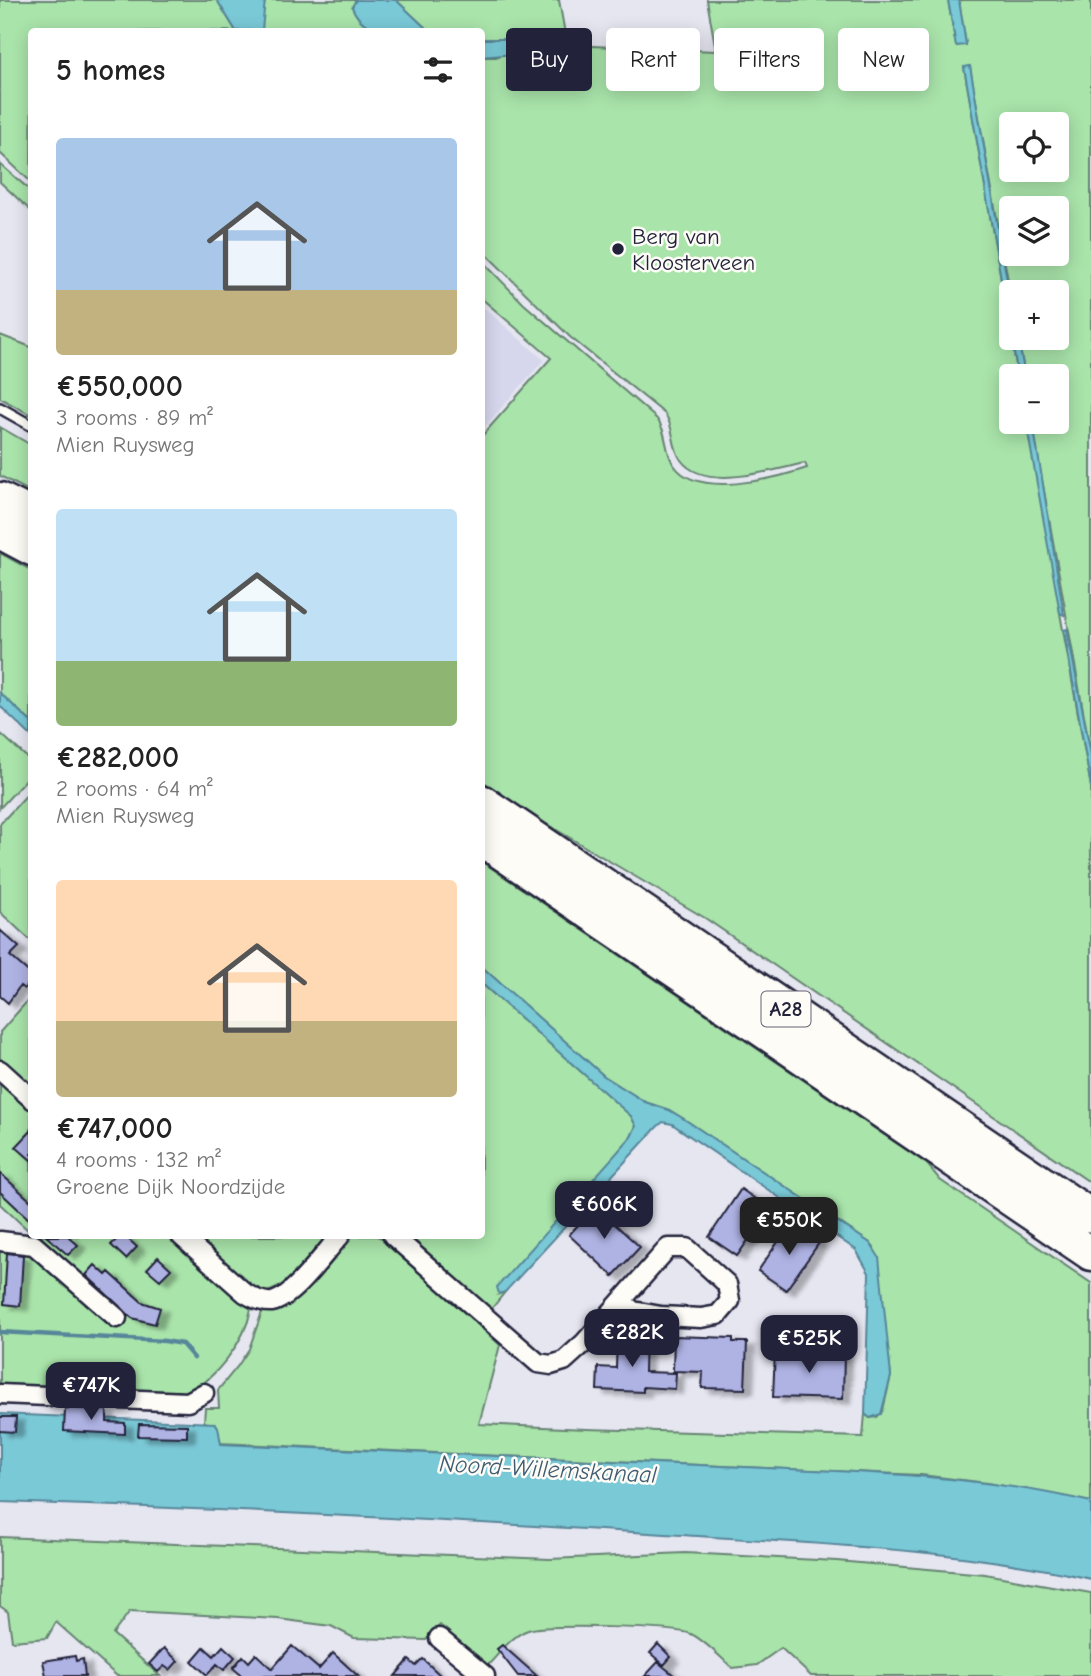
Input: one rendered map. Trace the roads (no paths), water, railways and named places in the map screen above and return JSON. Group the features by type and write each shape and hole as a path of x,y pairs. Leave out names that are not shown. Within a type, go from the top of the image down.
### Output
{"highway":[{"path":"0,499 28,513"},
{"path":"0,532 28,547"},
{"name":"A28","path":"485,804 1091,1216"},
{"name":"A28","path":"485,842 1091,1254"}],"street":[{"path":"0,1070 28,1095"},
{"path":"184,1239 245,1293 257,1300 271,1302 287,1294 337,1239"},
{"path":"396,1239 538,1363 551,1365 564,1361 584,1343 621,1301 668,1248 687,1248 727,1284 730,1301 718,1315 701,1318 661,1316 633,1311 621,1301"},
{"path":"0,1241 34,1245 117,1318"},
{"path":"0,1394 188,1402 204,1393"},
{"path":"439,1638 485,1676"}],"lane":[{"path":"0,408 28,424"}],"water":[{"path":"217,0 265,0 262,28 234,28"},
{"path":"356,0 396,0 426,28 372,28 358,17 352,7"},
{"path":"948,0 959,0 966,45 956,46"},
{"path":"485,39 506,39 506,55 485,57"},
{"path":"970,66 999,234 999,266 1005,266 1007,280 1001,280 964,67"},
{"path":"1013,350 1020,350 1023,364 1016,364"},
{"path":"1028,434 1035,434 1064,615 1060,613"},
{"path":"1067,629 1091,755 1091,787 1064,630"},
{"path":"0,693 28,719 28,733 0,706"},
{"path":"485,970 604,1076 645,1102 669,1110 684,1119 870,1243 879,1257 891,1376 881,1414 870,1418 865,1414 869,1273 856,1250 672,1124 663,1122 657,1127 505,1292 499,1294 497,1287 631,1137 636,1126 631,1116 485,987"},
{"name":"Noord-Willemskanaal","path":"0,1414 215,1423 221,1444 868,1473 996,1484 1091,1502 1091,1579 939,1554 836,1545 426,1520 0,1502"}],"waterway":[{"path":"0,1332 165,1341 182,1344 194,1358"}],"place":[{"name":"Berg van Kloosterveen","path":"618,249"}]}
